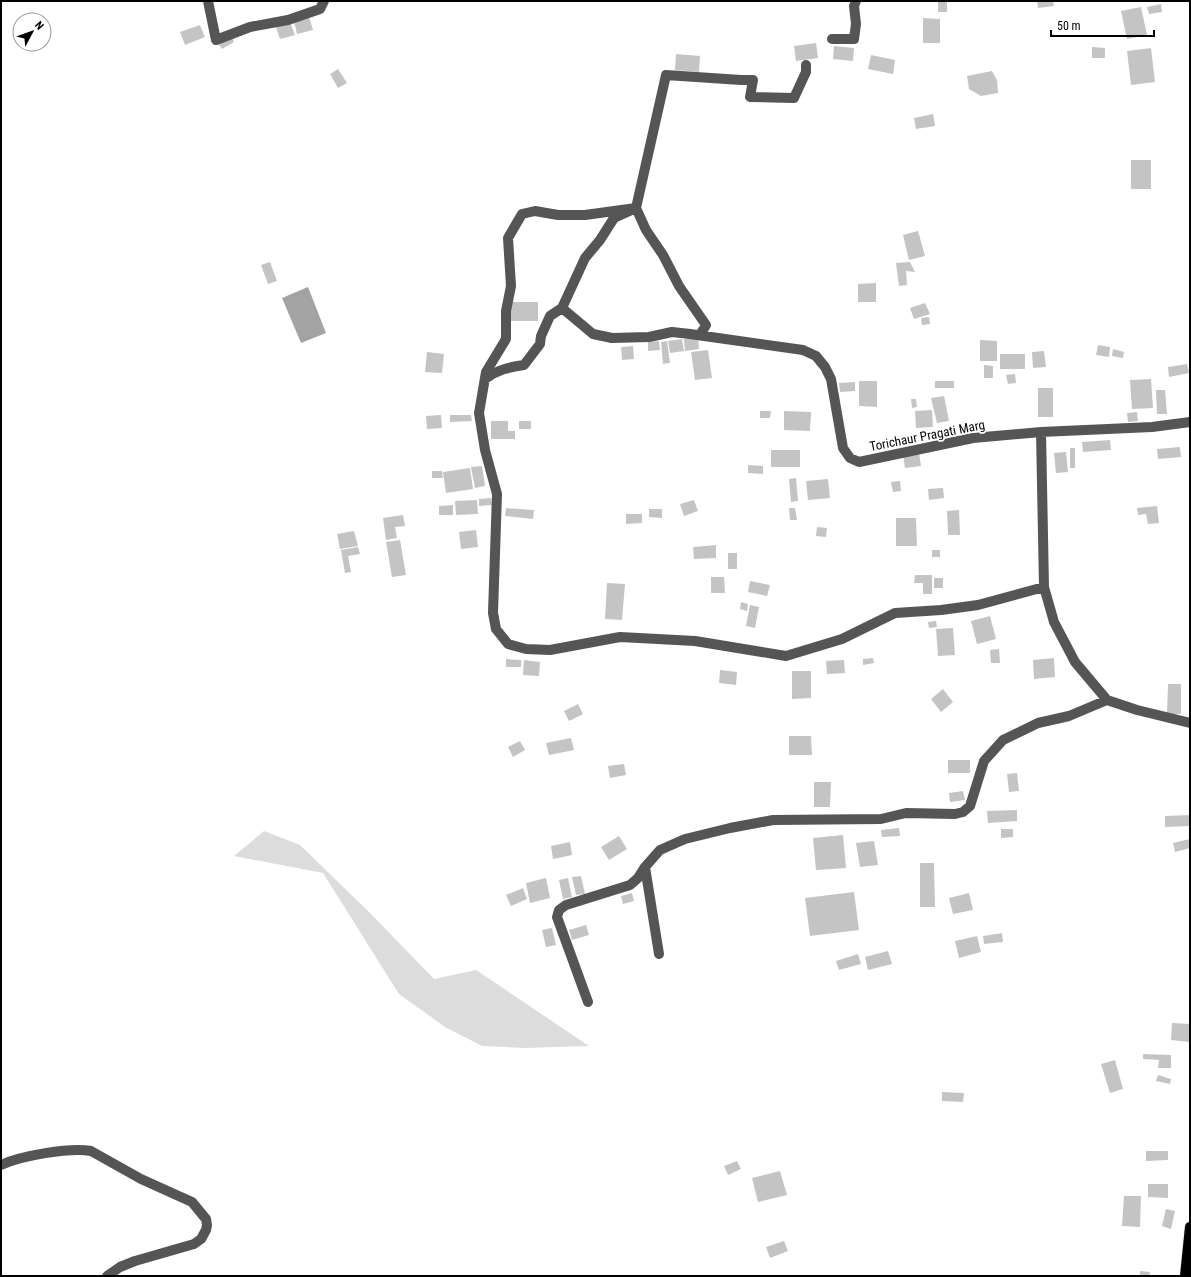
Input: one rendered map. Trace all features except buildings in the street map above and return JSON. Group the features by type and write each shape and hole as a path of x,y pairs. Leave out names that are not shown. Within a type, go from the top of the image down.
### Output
{"main road":[{"path":"1185,1276 1190,1227"}],"street":[{"path":"208,1 216,40 250,27 288,20 320,9 324,1"},
{"path":"832,39 854,40 856,24 854,6 856,1"},
{"path":"562,308 593,334 612,338 649,336 672,332 700,335 706,325 679,286 663,255 646,230 636,208 666,75 753,80 750,97 794,98 806,72 806,65"},
{"path":"485,379 500,370 524,365 540,344 541,336 550,316 562,308 585,258 600,240 614,218 636,208"},
{"path":"636,208 586,214 558,215 535,211 522,214 508,238 511,286 506,311 506,339 486,372 479,413 485,450 497,494 493,613 496,629 508,644 526,649 550,650 620,637 695,641 786,656 842,638 895,613 940,610 978,605 1044,587"},
{"name":"Torichaur Pragati Marg","path":"700,335 803,350 816,356 825,366 831,379 843,448 850,458 859,462 973,438 1042,432 1152,427 1190,422"},
{"path":"1042,432 1044,587 1054,622 1075,662 1107,700 1137,710 1190,723"},
{"path":"588,1002 557,917 559,910 566,905 630,885 638,878 645,867 660,850 685,839 730,828 773,820 880,819 906,813 955,814 963,812 970,806 984,761 1003,740 1038,723 1069,716 1107,700"},
{"path":"645,867 659,954"},
{"path":"1,1165 35,1156 82,1150 90,1151 141,1179 192,1202 206,1219 206,1230 201,1239 194,1244 135,1261 120,1267 108,1276"}],"shaded area":[{"path":"308,287 326,333 301,343 282,298"},
{"path":"264,831 300,845 370,913 434,979 476,970 589,1046 525,1048 482,1046 445,1027 399,994 323,873 234,856"}]}
